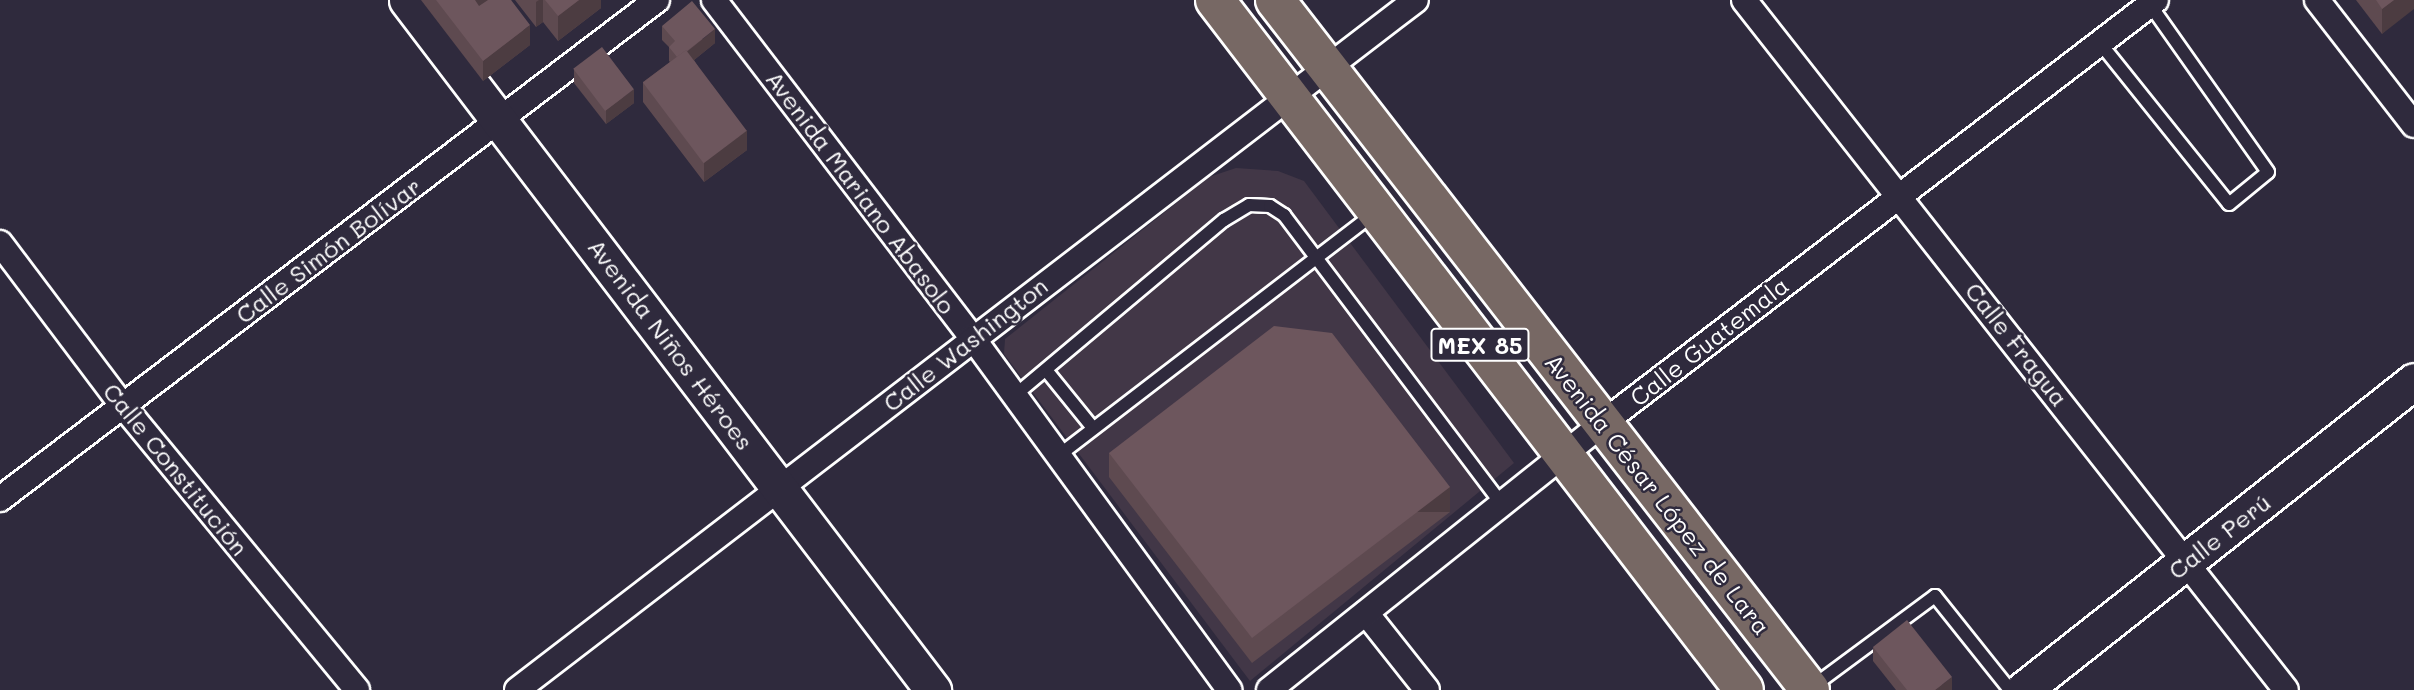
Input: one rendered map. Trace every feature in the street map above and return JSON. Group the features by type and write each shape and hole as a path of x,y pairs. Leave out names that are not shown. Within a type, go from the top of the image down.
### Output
{"main road":[{"name":"Avenida César López de Lara","path":"1215,0 1744,690"},
{"name":"Avenida César López de Lara","path":"1275,0 1809,690"}],"street":[{"name":"Avenida Niños Héroes","path":"407,0 933,690"},
{"name":"Calle Simón Bolívar","path":"0,499 657,0"},
{"name":"Avenida Mariano Abasolo","path":"714,0 972,337 1229,690"},
{"name":"Calle Washington","path":"517,690 780,489 972,337 1416,0"},
{"name":"Calle Fragua","path":"1744,0 1900,194 2286,690"},
{"path":"2317,0 2414,125"},
{"name":"Calle Guatemala","path":"1269,690 1603,423 2153,2"},
{"name":"Calle Constitución","path":"0,243 123,406 357,690"},
{"name":"Calle Perú","path":"2023,690 2414,381"},
{"path":"1366,613 1427,690"}],"lane":[{"path":"2100,43 2229,204 2268,172 2153,2"},
{"path":"1014,396 1224,220 1249,205 1279,210 1502,504"},
{"path":"1058,456 1376,211"},
{"path":"1046,370 1093,428"},
{"path":"1809,690 1935,596 2010,690"}],"shaded area":[{"path":"1236,168 1278,171 1304,181 1514,463 1250,681 1004,354 1005,339 1209,177"}],"building":[{"path":"436,0 475,0 479,6 488,0 511,0 530,25 483,61"},
{"path":"545,0 579,0 558,16"},
{"path":"2376,0 2394,0 2382,9"},
{"path":"692,1 715,29 677,57 669,47 675,41 662,26"},
{"path":"602,47 634,89 605,111 573,69"},
{"path":"686,50 747,131 704,163 643,82"},
{"path":"1274,326 1332,333 1450,487 1252,638 1109,453"},
{"path":"1907,620 1952,677 1935,690 1907,690 1873,647"}]}
